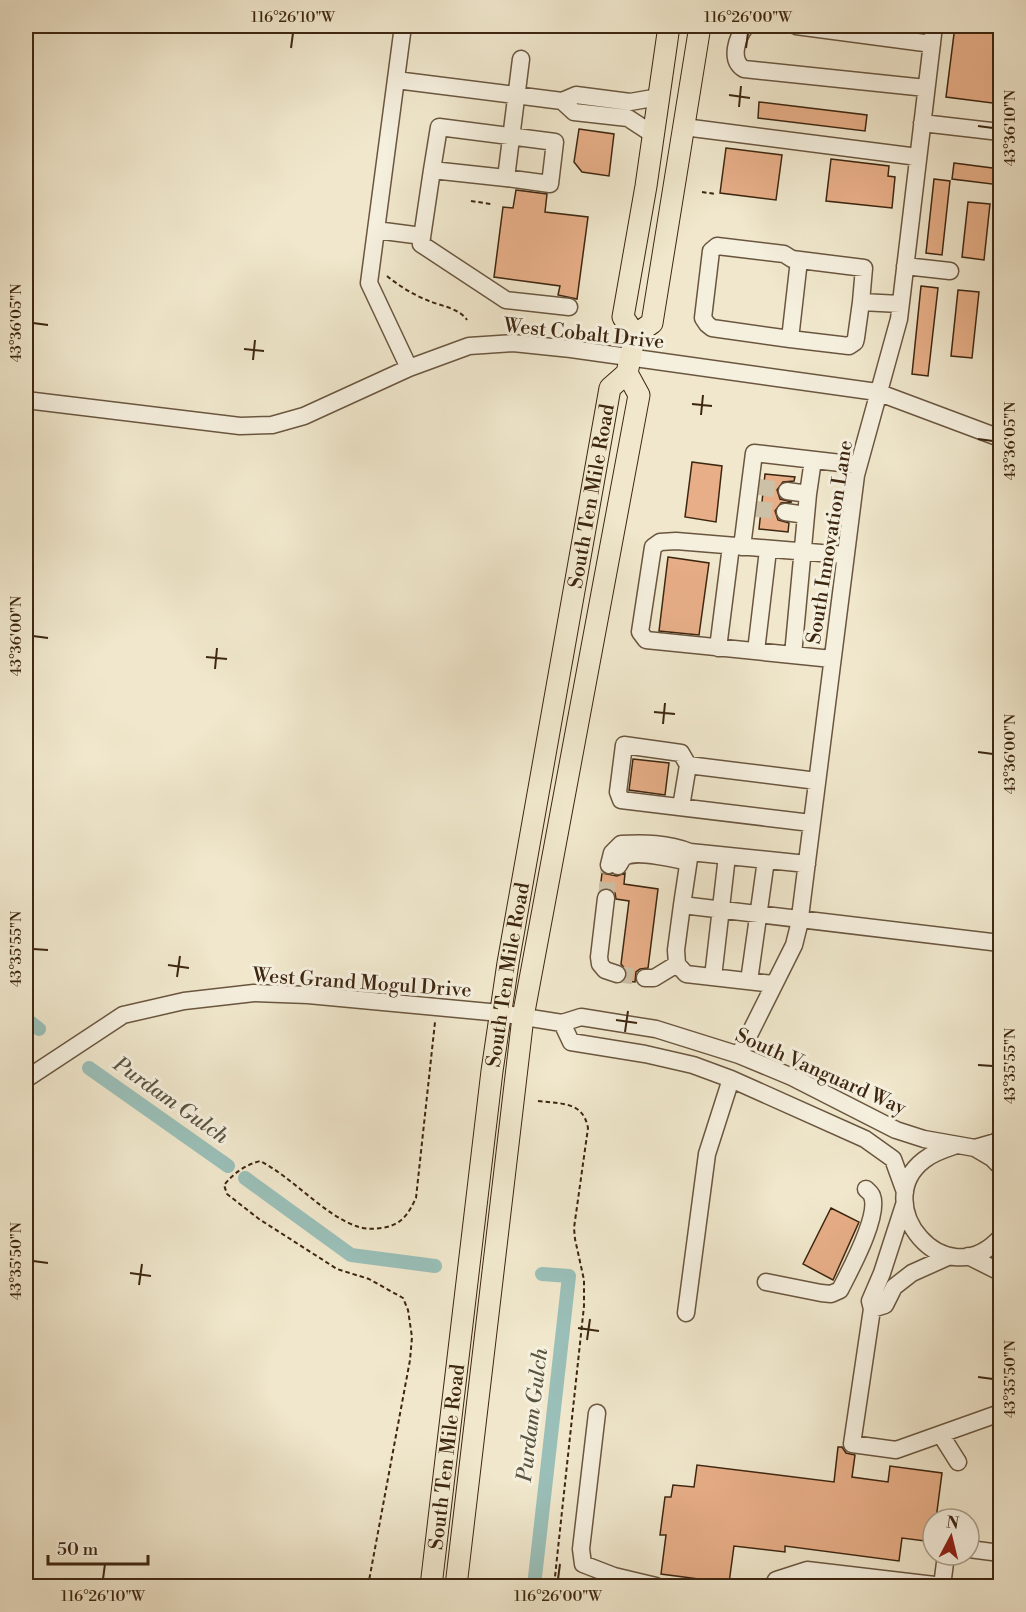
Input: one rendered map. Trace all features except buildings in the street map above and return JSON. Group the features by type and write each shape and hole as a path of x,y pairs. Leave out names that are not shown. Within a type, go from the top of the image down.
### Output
{"main road":[{"path":"635,335 623,317 654,135 669,26"},
{"name":"South Ten Mile Road","path":"431,1587 500,1013 610,388 628,365 635,335 652,323 700,26"},
{"name":"South Ten Mile Road","path":"456,1587 523,1017 639,394 628,365"}],"street":[{"path":"403,26 369,283 409,368"},
{"path":"746,26 737,41 736,61 744,69 926,88"},
{"path":"796,26 932,44"},
{"name":"South Innovation Lane","path":"739,1055 794,945 800,918 858,465 899,319 934,26"},
{"path":"506,178 521,59"},
{"path":"396,80 562,101 576,95 630,102 659,97"},
{"path":"562,101 574,112 628,118 654,135"},
{"path":"922,123 1000,132"},
{"path":"432,170 550,184 555,142 439,127 432,170 421,244 506,300 569,307"},
{"path":"684,128 918,157"},
{"path":"376,230 422,236"},
{"path":"717,246 786,264 796,260 864,268 855,342 849,346 790,339 712,328 707,324 703,318 709,256 717,253 717,246"},
{"path":"790,339 796,260"},
{"path":"905,266 950,271"},
{"path":"861,302 900,304"},
{"name":"West Cobalt Drive","path":"26,400 240,426 272,425 304,416 409,368 470,346 502,344 571,349 628,365 877,392 1000,438"},
{"path":"718,648 737,546 752,509 754,453 858,465"},
{"path":"793,655 813,460"},
{"path":"787,491 808,494"},
{"path":"785,512 806,515"},
{"path":"832,659 646,640 640,632 653,547 660,542 676,540 768,550 845,555"},
{"path":"756,651 768,550"},
{"path":"681,807 688,765 681,753 624,745 618,792 621,800 811,823"},
{"path":"688,765 817,781"},
{"path":"614,866 612,853 621,844 654,844 675,847 689,857 727,856 807,864"},
{"path":"713,977 727,856"},
{"path":"670,968 676,950 689,857"},
{"path":"749,981 766,860"},
{"path":"610,898 599,957 605,970 618,970"},
{"path":"682,905 1000,942"},
{"path":"645,975 670,968 687,974 773,984"},
{"name":"West Grand Mogul Drive","path":"26,1080 123,1015 184,1001 254,993 308,995 500,1013"},
{"name":"South Vanguard Way","path":"500,1013 562,1023 581,1017 656,1029 739,1055 801,1081 896,1130 924,1139 975,1148"},
{"path":"562,1023 571,1042 645,1054 693,1065 731,1079 865,1139 894,1159 914,1231 924,1243 936,1251 950,1256 968,1256 989,1248 1000,1238"},
{"path":"686,1313 707,1154 731,1079"},
{"path":"975,1148 996,1142 1000,1138"},
{"path":"958,1144 935,1152 921,1161 910,1176 882,1273 870,1301 872,1310 852,1444 896,1450 1000,1413"},
{"path":"975,1148 992,1158 1000,1166"},
{"path":"766,1282 820,1293 831,1294 840,1290 867,1234 873,1204 872,1197 866,1189"},
{"path":"872,1310 885,1305 894,1287 912,1273 950,1256"},
{"path":"968,1256 1000,1272"},
{"path":"597,1413 580,1549 583,1564 615,1576 656,1587"},
{"path":"941,1435 958,1462"},
{"path":"981,1551 1000,1553"},
{"path":"772,1587 776,1580 807,1570 943,1586 945,1567"}],"path":[{"path":"702,192 716,194"},
{"path":"471,201 491,204"},
{"path":"387,276 397,285 431,302 463,314 467,320"},
{"path":"368,1587 410,1360 412,1337 408,1310 403,1298 394,1291 369,1279 337,1269 259,1219 227,1194 224,1185 232,1175 260,1161 273,1167 336,1215 356,1227 373,1229 399,1222 416,1198 435,1019"},
{"path":"538,1101 568,1105 579,1109 586,1117 588,1128 574,1228 584,1280 584,1306 554,1587"}],"waterway":[{"name":"Purdam Gulch","path":"26,1019 39,1029"},
{"name":"Purdam Gulch","path":"89,1068 228,1166"},
{"name":"Purdam Gulch","path":"245,1178 351,1255 435,1266"},
{"name":"Purdam Gulch","path":"534,1586 569,1276 542,1274"}],"tunnel":[{"path":"759,487 787,491"},
{"path":"756,509 785,512"},
{"path":"606,898 609,865"},
{"path":"617,974 645,978"}]}
